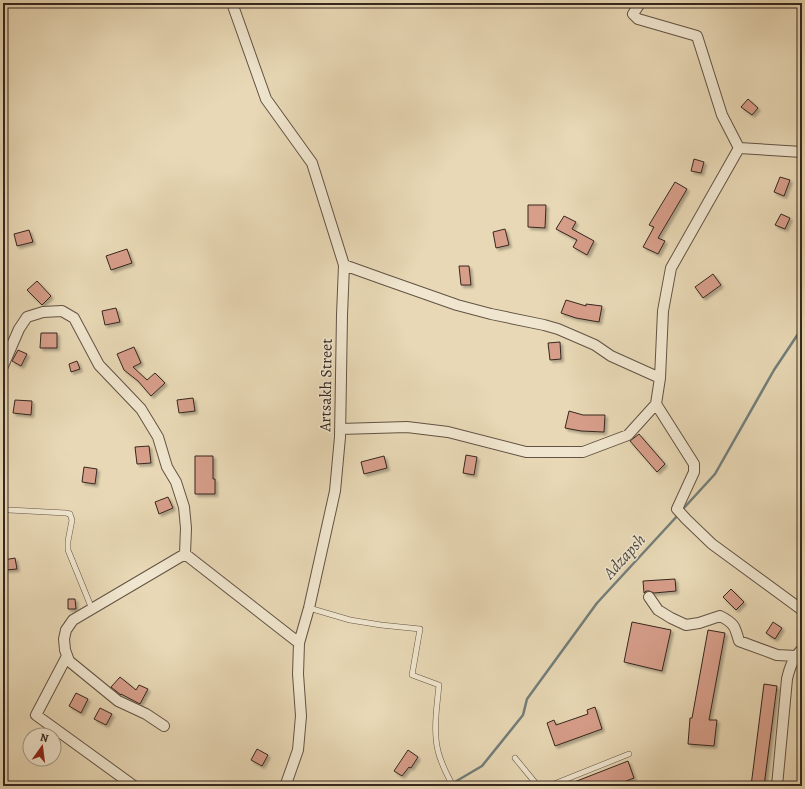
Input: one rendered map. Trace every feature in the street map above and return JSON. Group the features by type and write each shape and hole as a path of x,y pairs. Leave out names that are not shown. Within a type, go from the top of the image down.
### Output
{"street":[{"name":"Artsakh Street","path":"232,3 266,99 312,164 344,265 340,429 335,491 309,608 299,643 298,674 301,716 298,750 285,786"},
{"path":"640,3 633,14 638,19 697,36 722,115 739,148"},
{"path":"739,148 802,152"},
{"path":"340,429 407,427 448,432 526,452 584,452 628,435 656,404 660,378 663,311 671,268 739,148"},
{"path":"344,265 457,305 558,329 595,345 611,356 660,378"},
{"path":"3,366 18,329 27,317 43,312 62,311 74,318 99,365 141,409 158,437 167,467 176,482 184,507 186,528 185,554"},
{"path":"656,404 694,464 694,472 677,509 712,544 802,610"},
{"path":"164,726 146,714 118,701 69,662 65,650 64,639 66,630 73,620 185,554"},
{"path":"185,554 299,643"},
{"path":"649,597 658,610 686,625 699,623 720,616 731,621 739,641 777,655 799,653"},
{"path":"777,786 787,680 790,667 799,653"},
{"path":"67,656 36,715 134,786"}],"lane":[{"path":"9,510 70,514 72,520 68,550 92,609"},
{"path":"309,608 350,620 420,629 412,675 439,685 436,739 441,761 453,786"},
{"path":"549,786 629,754"},
{"path":"515,758 538,786"}],"building":[{"path":"748,99 758,108 752,115 741,107"},
{"path":"694,159 704,162 701,173 691,171"},
{"path":"780,177 790,180 784,196 774,192"},
{"path":"675,182 687,189 658,238 665,241 658,254 643,247 654,227 649,225"},
{"path":"528,205 546,205 545,228 528,227"},
{"path":"781,214 790,218 785,229 775,225"},
{"path":"564,216 576,222 572,229 594,241 587,255 573,247 577,240 556,229"},
{"path":"505,229 509,245 496,248 493,232"},
{"path":"29,230 33,242 17,246 14,234"},
{"path":"127,249 132,263 111,270 106,256"},
{"path":"459,266 469,266 471,285 461,285"},
{"path":"713,274 721,285 703,298 695,287"},
{"path":"37,281 51,296 42,305 27,290"},
{"path":"566,300 586,306 586,304 602,306 599,322 576,318 561,313"},
{"path":"116,308 120,322 105,325 102,311"},
{"path":"41,333 57,333 57,348 40,348"},
{"path":"560,342 561,359 550,360 548,343"},
{"path":"134,347 141,363 133,367 147,380 155,373 165,383 151,396 138,381 124,370 117,354"},
{"path":"18,350 27,354 21,366 12,361"},
{"path":"77,361 80,369 71,372 69,364"},
{"path":"193,398 195,411 179,413 177,400"},
{"path":"15,400 32,401 31,415 13,413"},
{"path":"569,411 583,415 605,415 604,432 581,431 565,428"},
{"path":"639,434 665,464 657,472 630,441"},
{"path":"149,446 151,463 137,464 135,447"},
{"path":"466,455 477,457 474,475 463,473"},
{"path":"195,456 213,456 213,479 215,479 215,494 195,494"},
{"path":"384,456 387,468 364,474 361,462"},
{"path":"84,467 97,469 95,484 82,482"},
{"path":"168,497 173,508 159,514 155,502"},
{"path":"15,558 17,569 6,570 4,560"},
{"path":"675,579 676,591 654,593 646,591 644,593 643,581"},
{"path":"731,589 744,602 736,610 723,597"},
{"path":"68,599 75,599 76,609 68,609"},
{"path":"632,622 671,630 662,671 624,662"},
{"path":"773,622 782,628 775,639 766,633"},
{"path":"708,630 725,633 709,720 717,720 714,746 688,744 690,718 692,718"},
{"path":"120,677 136,690 139,685 148,689 140,704 121,695 111,687"},
{"path":"764,684 777,686 764,786 751,786"},
{"path":"76,693 88,699 81,713 69,706"},
{"path":"595,707 602,729 555,746 547,723 554,720 556,725 588,714 587,710"},
{"path":"100,708 112,714 106,725 94,719"},
{"path":"257,749 268,755 262,766 251,760"},
{"path":"408,750 418,757 411,768 409,767 402,776 394,771"},
{"path":"628,761 634,778 613,786 564,786"}],"waterway":[{"name":"Adzapsh","path":"682,510 715,474 774,370 802,328"},
{"name":"Adzapsh","path":"448,786 482,766 523,715 527,699 597,603 679,514"}]}
